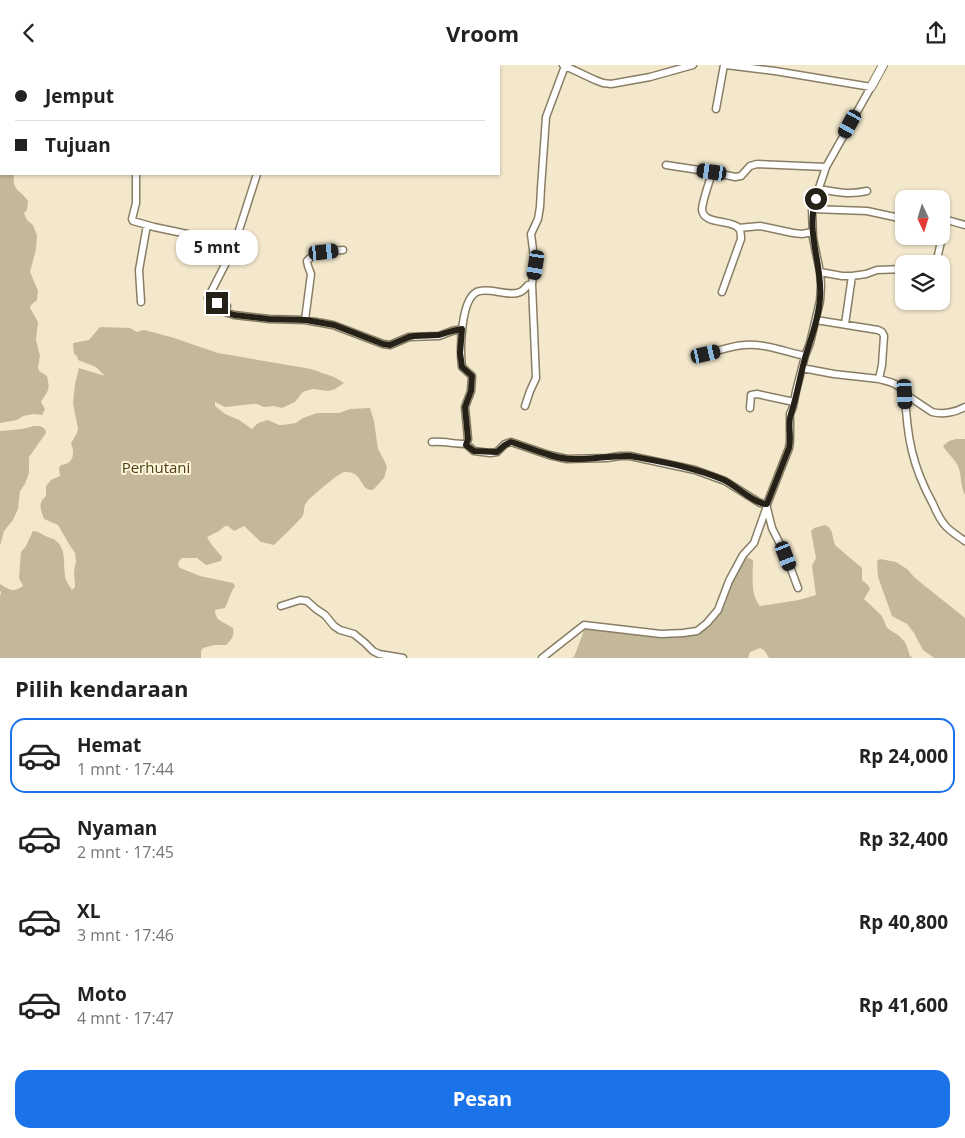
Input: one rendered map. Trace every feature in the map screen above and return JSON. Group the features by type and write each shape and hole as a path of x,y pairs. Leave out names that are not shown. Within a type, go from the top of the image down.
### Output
{"main road":[{"path":"871,87 883,65"}],"street":[{"path":"525,406 536,378 532,284 536,265 532,235 540,207 546,117 564,65 595,80 611,84 650,77 693,65"},
{"path":"542,658 584,625 661,634 697,631 708,623 718,610 729,581 743,555 754,543 789,448 790,418 820,301 820,272 812,232 812,209 826,167 871,87 748,66 725,65 716,109"},
{"path":"666,165 739,177 750,166 757,164 826,167"},
{"path":"712,172 702,206 703,213 708,218 738,228 760,225 793,233 812,232"},
{"path":"136,175 136,203 132,219 136,223 211,239 233,249"},
{"path":"257,175 233,249 208,298 212,302 223,303 227,306 225,312 234,315 269,319 306,320 334,325 390,345 409,337 439,335 462,329"},
{"path":"819,189 843,193 867,191"},
{"path":"812,209 867,211 895,217"},
{"path":"950,221 965,225"},
{"path":"141,302 140,270 147,225"},
{"path":"722,292 741,239 738,228"},
{"path":"306,320 311,274 307,261 311,257 324,252 343,250"},
{"path":"820,272 852,276 895,270"},
{"path":"844,324 852,276"},
{"path":"466,445 468,439 465,407 471,391 472,376 462,367 460,353 465,309 474,293 479,291 514,293 522,291 532,284"},
{"path":"816,320 882,332 884,336 879,379"},
{"path":"699,355 746,345 767,347 806,356"},
{"path":"802,368 879,379 896,384 902,388 905,394 908,438 913,461 926,492 944,525 965,541"},
{"path":"750,408 753,394 794,402"},
{"path":"905,394 936,413 958,411 965,407"},
{"path":"432,442 441,441 466,445 474,451 497,452 511,442 567,459 630,456 695,469 725,481 760,503 767,505"},
{"path":"767,505 772,527 786,556 798,588"},
{"path":"281,606 300,600 307,601 325,615 334,626 354,634 373,651 379,654 403,658"}],"green space":[{"path":"0,175 14,175 15,187 28,201 27,210 24,213 27,220 33,225 37,236 30,272 38,291 37,300 30,308 38,322 36,340 40,356 38,367 39,371 47,376 49,386 41,402 45,409 42,415 23,416 17,420 0,423"},
{"name":"Perhutani","path":"100,327 130,328 137,332 144,330 218,353 311,369 334,377 344,383 328,391 313,389 305,391 295,402 282,408 274,406 264,407 257,404 225,407 215,402 215,406 225,414 239,420 252,429 258,423 268,420 283,425 296,423 303,418 317,413 339,413 350,409 370,408 374,421 378,449 387,467 384,478 373,490 365,488 356,475 343,472 308,501 302,517 274,545 261,542 244,526 234,531 225,526 207,537 222,557 221,561 206,565 197,558 182,558 179,561 178,565 180,568 200,576 233,583 235,586 225,608 215,610 215,614 219,619 233,628 232,638 226,645 203,648 201,658 0,658 0,584 12,590 23,586 19,578 21,552 33,531 53,539 59,544 63,552 66,579 72,590 75,587 75,553 58,525 44,519 41,501 46,496 46,486 51,480 60,476 59,468 61,465 69,463 72,457 71,443 78,429 73,403 79,368 105,376 96,367 78,360 74,354 73,343 89,340"},
{"path":"40,426 46,433 29,457 29,473 20,491 18,509 13,520 4,531 0,546 0,431"},
{"path":"965,439 965,495 958,466 943,446 949,441"},
{"path":"825,525 832,532 836,546 862,568 862,580 870,589 864,599 882,616 887,628 904,641 910,656 913,658 769,658 764,650 760,648 750,652 748,658 571,658 574,657 585,628 683,635 709,624 744,556 753,560 753,590 760,606 799,600 816,595 812,566 816,558 811,531 814,528"},
{"path":"880,559 896,562 907,569 915,578 965,618 965,658 934,658 923,650 907,624 892,616 878,577 877,561"}],"route":[{"path":"217,303 223,303 227,306 225,312 234,315 269,319 306,320 334,325 390,345 409,337 439,335 462,329 460,353 462,367 472,376 471,391 465,407 468,439 466,445 474,451 497,452 511,442 567,459 630,456 695,469 725,481 760,503 767,504 789,448 790,414 820,301 820,272 812,232 812,209 816,199"}]}
